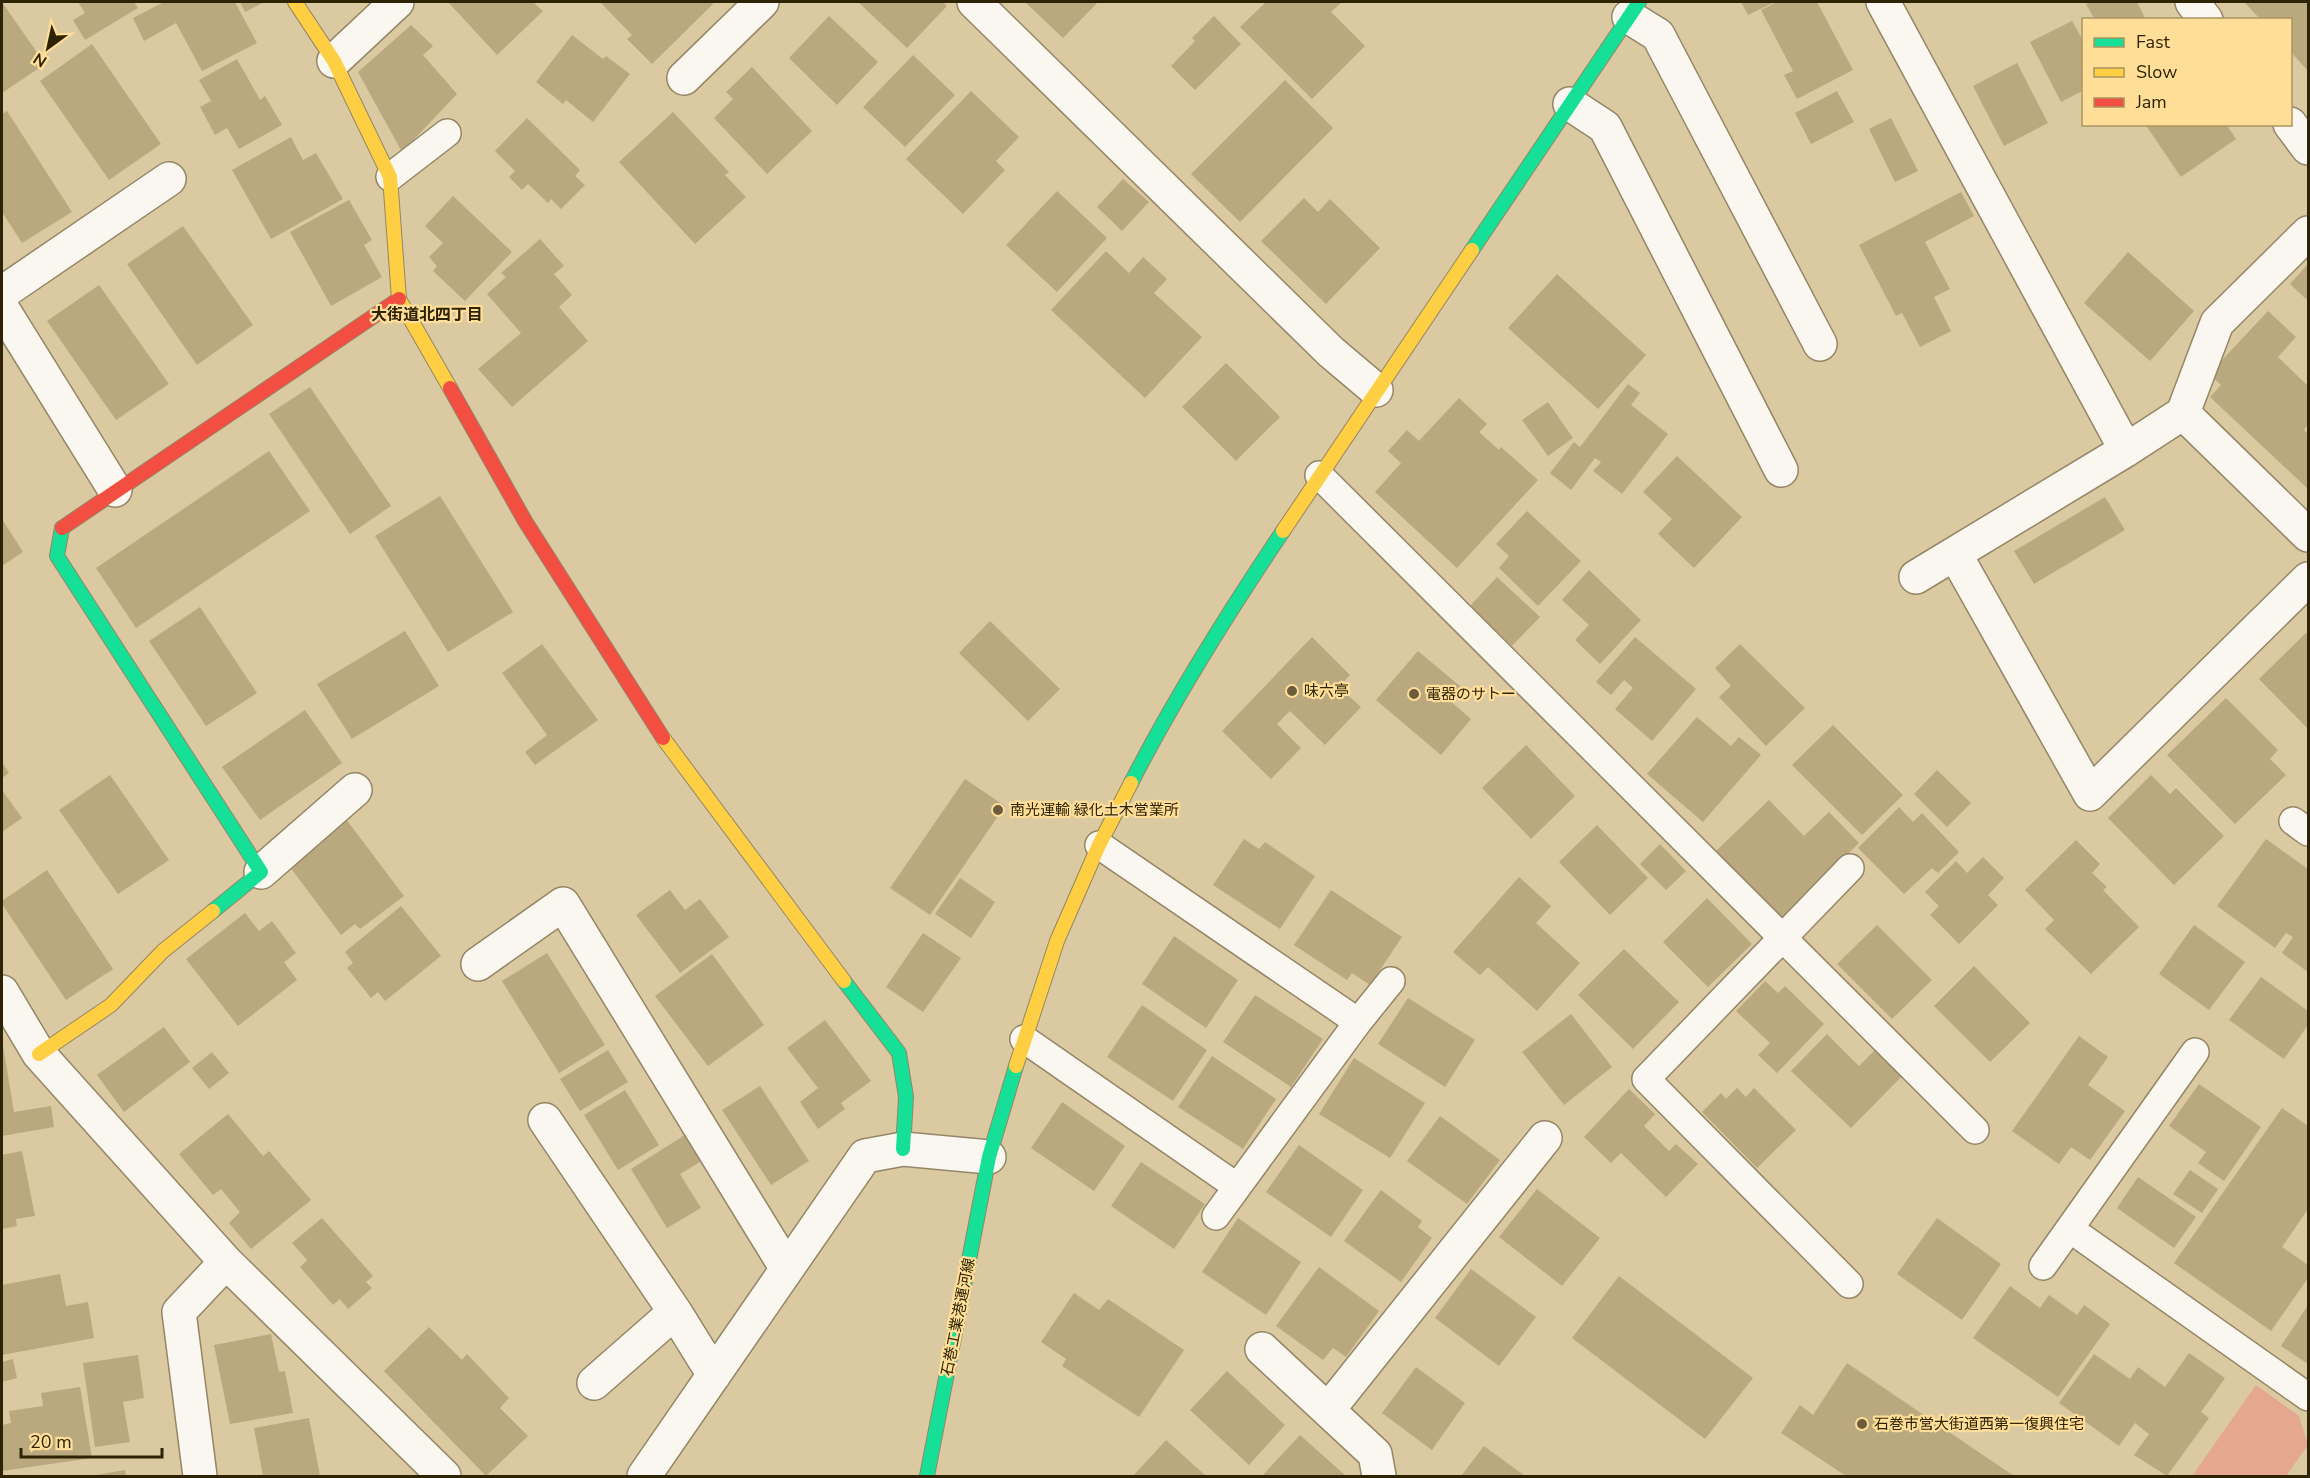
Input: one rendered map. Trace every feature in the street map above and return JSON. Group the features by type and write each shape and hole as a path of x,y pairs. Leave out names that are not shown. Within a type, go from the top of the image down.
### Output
{"street":[{"path":"295,2 334,61 390,177 399,299 525,521 671,750 900,1053 906,1097 903,1149"},
{"path":"334,61 397,2"},
{"path":"974,2 1323,344 1376,390"},
{"path":"1883,2 2126,450"},
{"path":"2192,2 2204,18"},
{"path":"684,78 753,5"},
{"path":"1634,9 1658,35 1820,344"},
{"name":"石巻工業港運河線","path":"927,1476 989,1157 1024,1039 1057,941 1099,845 1154,738 1223,620 1634,9"},
{"path":"1570,104 1605,127 1781,470"},
{"path":"2292,126 2308,148"},
{"path":"2,293 169,179"},
{"path":"1916,577 2183,413 2217,323 2308,233"},
{"path":"261,873 57,556 62,527 399,299"},
{"path":"2,308 115,490"},
{"path":"2183,413 2308,535"},
{"path":"1955,554 2090,794 2308,579"},
{"path":"39,1054 111,1005 163,951 261,873 355,790"},
{"path":"478,964 563,904 787,1269"},
{"path":"2,992 39,1054 226,1262 444,1476"},
{"path":"545,1120 675,1312 714,1375"},
{"path":"1328,1410 1545,1138"},
{"path":"644,1476 865,1156 903,1149 989,1157"},
{"path":"200,1476 179,1312 226,1262"},
{"path":"594,1383 675,1312"},
{"path":"1262,1349 1375,1454 1379,1476"}],"lane":[{"path":"390,177 447,133"},
{"path":"1319,475 1975,1130"},
{"path":"1099,845 1358,1022"},
{"path":"1849,1284 1646,1078 1850,868"},
{"path":"1216,1216 1358,1022 1391,981"},
{"path":"1024,1039 1236,1186"},
{"path":"2043,1266 2195,1052"},
{"path":"2070,1228 2308,1397"}],"shaded area":[{"path":"2256,1385 2299,1416 2308,1445 2286,1476 2192,1476"}],"building":[{"path":"2,2 45,64 2,93"},
{"path":"78,2 134,2 138,8 85,40 73,20 85,13"},
{"path":"164,2 235,2 257,43 202,71 176,23 144,41 133,18"},
{"path":"240,2 264,2 245,12"},
{"path":"448,2 533,2 543,11 497,55"},
{"path":"600,2 710,2 713,4 652,64 627,39 632,35"},
{"path":"858,2 943,2 947,6 907,48"},
{"path":"1025,2 1098,2 1063,38"},
{"path":"1266,2 1342,2 1331,12 1365,46 1312,99 1240,27"},
{"path":"1741,2 1775,2 1748,15"},
{"path":"1777,2 1817,2 1853,70 1797,99 1784,75 1793,71 1761,10"},
{"path":"2091,2 2137,2 2145,18 2094,18 2086,4"},
{"path":"2244,2 2308,2 2308,71 2292,53 2292,18 2259,18"},
{"path":"829,16 878,62 837,105 789,58"},
{"path":"1214,16 1241,44 1195,90 1171,66 1195,41 1192,38"},
{"path":"2072,21 2082,38 2082,91 2061,102 2030,42"},
{"path":"411,25 433,46 423,55 457,94 402,152 358,72"},
{"path":"572,35 603,59 606,56 630,74 593,122 566,100 563,104 536,82"},
{"path":"92,44 161,144 109,180 40,81"},
{"path":"913,55 955,95 905,147 863,107"},
{"path":"237,59 260,100 265,96 282,125 239,149 227,128 215,135 200,107 211,101 199,80"},
{"path":"2017,63 2048,123 2004,146 1973,86"},
{"path":"752,67 812,131 767,174 714,118 733,99 726,92"},
{"path":"1285,80 1333,128 1240,222 1191,174"},
{"path":"971,91 1019,137 996,161 1005,170 963,214 906,159"},
{"path":"1837,91 1854,122 1811,144 1795,113"},
{"path":"7,111 72,212 22,243 2,212 2,114"},
{"path":"673,112 729,172 725,175 746,197 695,244 619,162"},
{"path":"527,118 580,170 575,176 585,185 561,209 551,199 548,203 528,184 522,190 509,177 515,171 495,151"},
{"path":"1891,118 1918,171 1895,182 1869,129"},
{"path":"2146,126 2227,126 2236,139 2181,177"},
{"path":"291,137 303,160 316,153 343,199 271,239 232,170"},
{"path":"1123,179 1149,202 1122,231 1097,207"},
{"path":"1057,191 1107,238 1057,292 1006,245"},
{"path":"1961,192 1974,216 1925,242 1950,289 1934,297 1951,331 1920,347 1902,313 1896,316 1859,245"},
{"path":"453,196 512,252 465,301 433,271 437,266 429,257 443,243 425,226"},
{"path":"1304,198 1318,212 1330,199 1380,248 1326,304 1261,241"},
{"path":"349,200 372,240 364,245 382,277 331,306 290,232"},
{"path":"183,226 253,325 197,365 127,264"},
{"path":"540,239 564,266 554,274 572,295 559,307 588,341 512,407 478,369 521,333 487,294 506,277 501,273"},
{"path":"1106,251 1129,273 1143,257 1167,279 1154,293 1202,337 1145,398 1051,310"},
{"path":"2128,252 2194,311 2150,361 2084,303"},
{"path":"2308,264 2308,297 2306,299 2290,284"},
{"path":"1557,274 1646,355 1598,409 1508,328"},
{"path":"99,285 169,384 116,420 47,321"},
{"path":"2268,311 2296,337 2278,357 2308,386 2308,424 2304,430 2308,434 2308,489 2210,397 2221,385 2209,374"},
{"path":"1226,363 1280,417 1236,461 1182,407"},
{"path":"1628,384 1640,393 1631,405 1668,434 1622,494 1593,471 1601,462 1595,458 1571,490 1550,473 1574,442 1580,447"},
{"path":"310,387 391,506 350,534 269,414"},
{"path":"1459,398 1487,424 1479,432 1499,450 1501,447 1538,480 1457,568 1375,492 1401,463 1388,451 1407,430 1419,441"},
{"path":"1548,402 1573,438 1548,456 1522,420"},
{"path":"269,451 310,511 136,628 96,568"},
{"path":"1677,456 1742,517 1694,568 1658,534 1672,519 1643,492"},
{"path":"440,496 513,612 448,652 375,536"},
{"path":"2105,497 2125,530 2034,584 2014,551"},
{"path":"1527,511 1581,561 1538,606 1499,568 1509,556 1496,544"},
{"path":"2,519 23,552 2,566"},
{"path":"1589,570 1641,620 1600,664 1575,640 1589,625 1562,600"},
{"path":"1497,577 1540,617 1512,646 1470,606"},
{"path":"200,607 257,693 206,726 149,641"},
{"path":"990,621 1060,689 1028,721 959,653"},
{"path":"405,631 439,686 352,739 317,684"},
{"path":"2306,633 2308,636 2308,729 2259,679"},
{"path":"1312,637 1350,675 1339,687 1361,707 1325,745 1290,711 1277,724 1301,748 1271,779 1222,731"},
{"path":"1635,637 1696,689 1652,741 1615,709 1633,688 1624,680 1611,695 1596,682"},
{"path":"542,644 598,720 535,765 525,752 547,735 502,673"},
{"path":"1740,644 1805,708 1766,746 1719,697 1731,686 1715,668"},
{"path":"1418,651 1461,687 1449,700 1471,719 1441,755 1376,700"},
{"path":"2226,698 2278,750 2270,759 2286,775 2235,824 2167,755"},
{"path":"305,710 342,763 260,820 222,767"},
{"path":"1697,717 1731,746 1739,737 1761,755 1703,822 1647,774"},
{"path":"1833,725 1903,795 1862,835 1792,765"},
{"path":"1526,745 1575,796 1531,839 1482,788"},
{"path":"2,762 9,773 2,778"},
{"path":"1937,770 1971,803 1947,827 1914,794"},
{"path":"110,775 169,860 118,894 59,810"},
{"path":"2151,775 2170,794 2176,788 2224,836 2174,885 2108,818"},
{"path":"965,779 1005,806 930,915 890,888"},
{"path":"2,790 22,818 2,832"},
{"path":"1769,800 1804,836 1829,812 1859,843 1782,919 1716,851"},
{"path":"1899,807 1913,822 1922,813 1959,852 1938,873 1932,868 1904,894 1858,848"},
{"path":"346,819 404,896 360,929 355,924 341,935 287,863"},
{"path":"1597,825 1648,878 1610,915 1559,862"},
{"path":"1244,839 1259,849 1265,842 1315,876 1280,929 1213,885"},
{"path":"2266,839 2308,869 2308,972 2282,953 2293,937 2286,933 2275,948 2217,906"},
{"path":"2076,840 2100,864 2092,873 2107,887 2103,890 2139,927 2091,974 2045,929 2054,920 2025,890"},
{"path":"1660,844 1686,871 1666,890 1640,864"},
{"path":"1983,857 2004,878 1988,895 1998,905 1959,944 1930,915 1939,906 1925,892 1956,861 1967,873"},
{"path":"47,870 113,969 66,1000 2,904 2,901"},
{"path":"1519,877 1551,906 1536,923 1580,963 1537,1011 1488,967 1480,975 1453,952"},
{"path":"960,878 995,902 971,938 935,914"},
{"path":"670,890 685,910 700,899 729,937 680,973 636,915"},
{"path":"1331,890 1402,937 1370,985 1352,973 1347,980 1294,945"},
{"path":"1707,898 1752,944 1708,987 1663,942"},
{"path":"401,906 441,956 385,1001 378,992 371,998 347,968 353,963 345,952"},
{"path":"245,913 259,931 272,921 296,953 284,962 297,980 238,1026 186,959"},
{"path":"1877,925 1932,980 1892,1019 1837,964"},
{"path":"2194,925 2245,962 2209,1010 2159,974"},
{"path":"923,933 961,958 923,1012 886,987"},
{"path":"1174,936 1238,980 1206,1028 1142,984"},
{"path":"1624,949 1679,1002 1633,1049 1578,995"},
{"path":"547,953 605,1045 559,1073 502,981"},
{"path":"712,954 764,1025 708,1066 655,996"},
{"path":"1974,966 2030,1023 1990,1062 1934,1006"},
{"path":"2261,977 2308,1011 2308,1025 2284,1059 2229,1020"},
{"path":"1765,981 1778,993 1785,986 1824,1024 1777,1073 1758,1055 1770,1043 1736,1011"},
{"path":"1255,995 1323,1039 1291,1087 1223,1042"},
{"path":"1408,998 1475,1040 1445,1087 1378,1044"},
{"path":"1142,1005 1207,1050 1173,1101 1107,1057"},
{"path":"1571,1014 1612,1067 1564,1105 1522,1052"},
{"path":"825,1020 871,1081 841,1103 845,1109 818,1129 800,1102 818,1088 787,1048"},
{"path":"164,1027 190,1062 124,1112 97,1075"},
{"path":"1827,1034 1859,1066 1878,1047 1905,1073 1851,1128 1791,1071"},
{"path":"2079,1036 2108,1057 2088,1085 2125,1111 2090,1160 2071,1147 2059,1164 2012,1131"},
{"path":"3,1046 14,1112 51,1106 54,1127 2,1136"},
{"path":"608,1050 628,1082 580,1111 560,1079"},
{"path":"212,1052 229,1073 209,1089 192,1068"},
{"path":"1212,1056 1276,1099 1243,1149 1178,1107"},
{"path":"1354,1058 1425,1103 1390,1158 1319,1114"},
{"path":"2199,1084 2261,1127 2224,1181 2198,1163 2206,1152 2169,1126"},
{"path":"760,1086 809,1161 771,1185 722,1110"},
{"path":"1737,1088 1746,1097 1754,1088 1796,1130 1757,1168 1702,1112 1721,1093 1726,1099"},
{"path":"1629,1089 1655,1114 1644,1126 1669,1151 1676,1144 1698,1164 1666,1197 1621,1153 1611,1163 1584,1137"},
{"path":"625,1090 659,1145 618,1170 584,1115"},
{"path":"1062,1102 1125,1146 1094,1191 1031,1148"},
{"path":"2282,1108 2308,1126 2308,1209 2282,1247 2308,1265 2308,1278 2271,1331 2174,1263"},
{"path":"228,1114 263,1156 269,1151 311,1200 251,1249 229,1223 240,1212 221,1189 213,1195 179,1154"},
{"path":"1440,1116 1500,1160 1467,1204 1407,1161"},
{"path":"688,1133 705,1159 680,1174 701,1208 667,1228 631,1169"},
{"path":"1299,1145 1363,1190 1331,1237 1266,1192"},
{"path":"22,1151 35,1216 16,1219 17,1226 2,1229 2,1155"},
{"path":"1141,1162 1205,1204 1174,1249 1111,1206"},
{"path":"2190,1170 2218,1189 2202,1213 2173,1194"},
{"path":"2138,1177 2196,1217 2174,1248 2117,1208"},
{"path":"1537,1189 1600,1238 1562,1286 1499,1237"},
{"path":"1381,1190 1422,1221 1418,1227 1432,1238 1401,1282 1344,1241"},
{"path":"322,1218 373,1276 366,1282 372,1288 348,1309 340,1299 333,1305 300,1267 307,1260 292,1243"},
{"path":"1238,1218 1301,1262 1266,1315 1202,1272"},
{"path":"1937,1218 2001,1264 1962,1320 1897,1274"},
{"path":"1319,1267 1379,1311 1346,1357 1333,1348 1323,1360 1276,1326"},
{"path":"1471,1269 1536,1317 1499,1366 1435,1318"},
{"path":"60,1274 66,1306 88,1302 94,1338 2,1355 2,1285"},
{"path":"1619,1276 1753,1378 1705,1439 1572,1338"},
{"path":"2010,1286 2040,1308 2049,1295 2077,1315 2084,1305 2110,1324 2058,1397 1973,1338"},
{"path":"1074,1293 1099,1310 1108,1299 1184,1350 1139,1417 1062,1366 1066,1359 1041,1342"},
{"path":"2308,1305 2308,1364 2281,1346"},
{"path":"429,1327 462,1360 467,1354 509,1398 500,1408 528,1436 486,1476 384,1371"},
{"path":"271,1334 279,1372 285,1371 293,1413 230,1424 214,1345"},
{"path":"2189,1353 2225,1378 2201,1412 2209,1418 2167,1476 2134,1455 2149,1434 2135,1423 2119,1446 2059,1403 2094,1354 2130,1379 2138,1367 2165,1387"},
{"path":"138,1355 144,1398 123,1402 130,1442 95,1447 83,1363"},
{"path":"13,1359 17,1378 2,1382 2,1362"},
{"name":"石巻市営大街道西第一復興住宅","path":"1847,1363 2014,1476 1846,1476 1781,1433 1800,1405 1813,1415"},
{"path":"1416,1367 1465,1403 1432,1450 1382,1413"},
{"path":"1227,1371 1285,1425 1249,1465 1190,1410"},
{"path":"80,1387 92,1458 2,1471 2,1425 11,1423 9,1411 43,1406 41,1393"},
{"path":"309,1418 320,1476 263,1476 254,1428"},
{"path":"1300,1435 1346,1476 1262,1476"},
{"path":"1166,1440 1206,1476 1133,1476"},
{"path":"1484,1446 1525,1476 1461,1476"},
{"path":"125,1470 126,1476 97,1476 97,1475"}],"traffic: fast":[{"path":"1472,250 1639,2"},
{"path":"62,528 57,556 261,872 213,911"},
{"path":"1131,783 1203,655 1283,531"},
{"path":"844,981 899,1053 906,1097 903,1149"},
{"path":"927,1476 989,1157 1016,1066"}],"traffic: slow":[{"path":"295,2 334,61 390,177 399,299 450,388"},
{"path":"1283,531 1472,250"},
{"path":"663,738 844,981"},
{"path":"1016,1066 1057,941 1099,845 1131,783"},
{"path":"39,1054 111,1005 163,951 213,911"}],"traffic: jam":[{"path":"62,528 399,299"},
{"path":"450,388 525,521 663,738"}],"place":[{"name":"味六亭","path":"1292,691"},
{"name":"電器のサトー","path":"1414,694"},
{"name":"南光運輸 緑化土木営業所","path":"998,810"},
{"name":"石巻市営大街道西第一復興住宅","path":"1862,1424"}],"district":[{"name":"大街道北四丁目","path":"427,314"}]}
